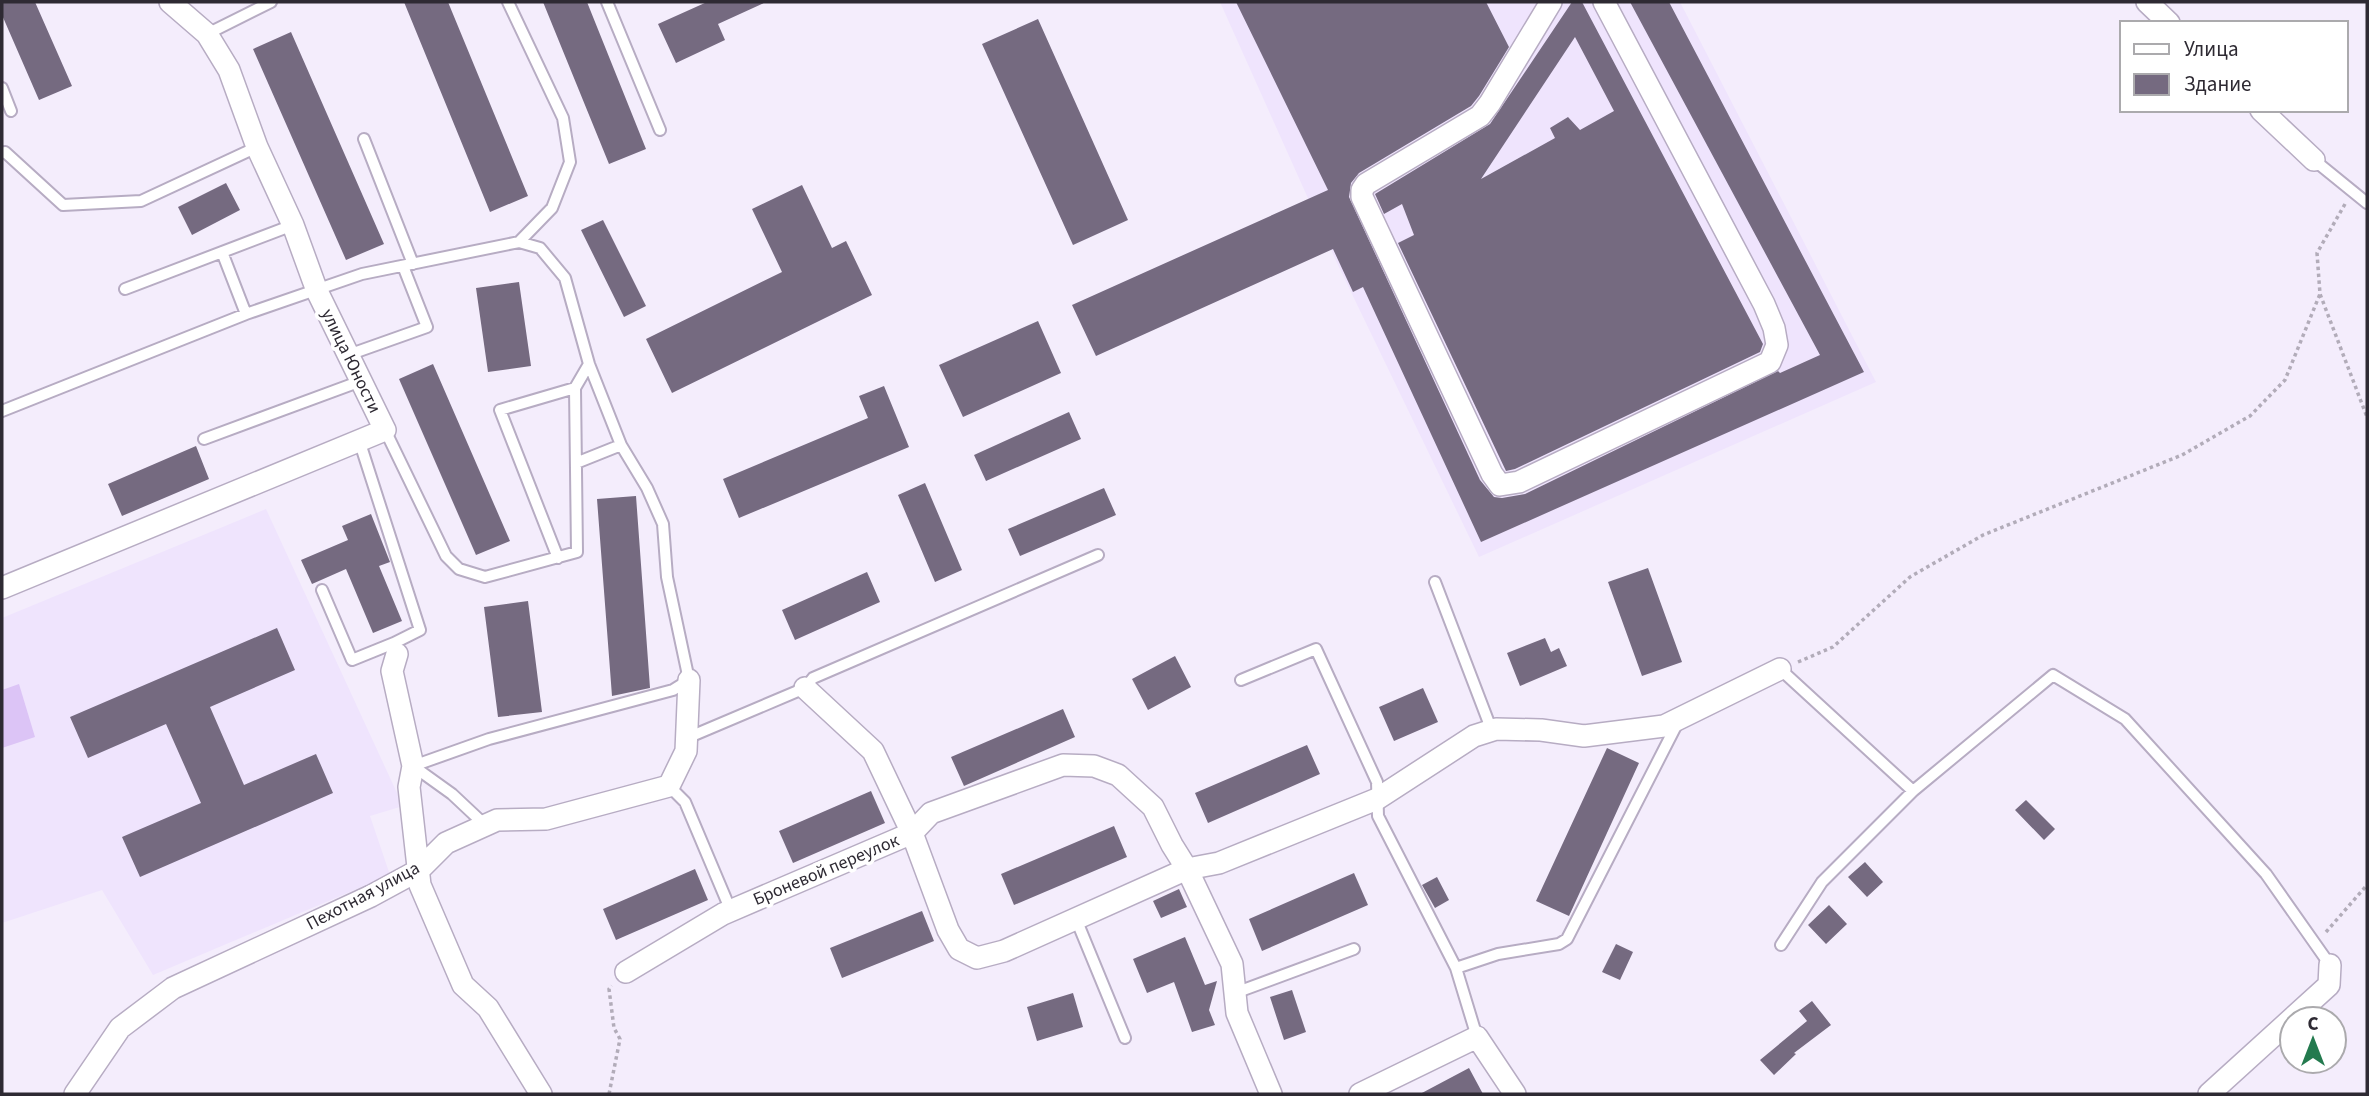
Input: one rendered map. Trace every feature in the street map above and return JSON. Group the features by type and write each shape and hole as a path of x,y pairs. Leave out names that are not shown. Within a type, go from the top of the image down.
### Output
{"street":[{"name":"улица Юности","path":"2,588 385,430 317,291 293,225 257,147 229,70 207,34 170,2"},
{"path":"1551,2 1480,116 1366,184 1362,190 1362,197 1492,474 1500,485 1519,482 1770,362 1777,345 1774,328 1764,304 1604,2"},
{"path":"2147,2 2167,21"},
{"path":"2263,112 2314,160"},
{"path":"396,649 392,671 413,766 409,787 419,885 463,985 488,1008 541,1094"},
{"path":"805,688 873,751 912,832 948,930 959,949 977,958 1004,951 1187,869 1219,863 1377,799 1474,736 1492,731 1541,730 1584,736 1664,726 1780,669"},
{"path":"670,786 687,751 689,680"},
{"name":"Броневой переулок","path":"626,972 731,911 912,832 931,813 1063,765 1094,766 1118,775 1153,807 1187,869 1232,964 1237,1013 1271,1094"},
{"name":"Пехотная улица","path":"75,1094 120,1028 173,988 371,896 419,870 446,843 497,820 546,819 670,786"},
{"path":"2209,1094 2329,985 2330,965"},
{"path":"1360,1094 1477,1037 1515,1094"}],"lane":[{"path":"207,34 271,2"},
{"path":"508,2 564,118 570,162 552,208 519,242"},
{"path":"607,2 660,130"},
{"path":"2,88 11,111"},
{"path":"348,355 427,327 364,139"},
{"path":"2,153 5,152 63,205 141,201 257,147"},
{"path":"2314,160 2367,203"},
{"path":"125,289 293,225"},
{"path":"2,411 246,314 362,274 519,242 540,248 565,278 589,364 621,445 647,488 663,524 667,577 689,680 673,690 489,739 413,766"},
{"path":"222,251 246,314"},
{"path":"385,430 446,556 459,569 485,577 577,552 575,387 589,364"},
{"path":"204,439 361,381"},
{"path":"558,558 500,410 575,387"},
{"path":"322,590 352,660 396,649 419,630 359,440"},
{"path":"576,463 621,445"},
{"path":"687,738 805,688 813,678 1098,555"},
{"path":"1435,582 1492,731"},
{"path":"1241,680 1316,649 1377,782 1378,816 1456,968 1477,1037"},
{"path":"1780,669 1913,791"},
{"path":"1781,945 1822,881 1913,791 2053,675 2125,719 2266,874 2330,965"},
{"path":"1456,968 1498,954 1559,944 1567,939 1680,718"},
{"path":"413,766 452,794 485,825"},
{"path":"670,786 685,802 731,911"},
{"path":"1076,919 1125,1038"},
{"path":"1235,993 1354,949"}],"path":[{"path":"2353,192 2317,253 2319,294 2367,416"},
{"path":"1780,669 1833,647 1910,577 1983,535 2182,455 2250,416 2285,380 2319,294"},
{"path":"2316,945 2367,885"},
{"path":"609,1094 620,1039 614,1028 609,989 626,972"}],"shaded area":[{"path":"1220,2 1680,2 1876,382 1479,557 1337,263"},
{"path":"266,509 403,806 370,816 390,875 153,975 102,890 2,923 2,618"},
{"path":"19,684 35,737 2,748 2,690"}],"building":[{"path":"2,2 35,2 72,86 39,100 2,15"},
{"path":"404,2 448,2 528,196 490,212"},
{"path":"543,2 587,2 646,149 609,164"},
{"path":"707,2 766,2 718,24 725,40 676,63 658,24"},
{"path":"1236,2 1486,2 1509,47 1479,96 1471,106 1359,173 1351,183 1349,197 1480,480 1494,497 1525,494 1778,371 1780,373 1820,355 1630,2 1669,2 1864,372 1481,542 1363,287 1353,292 1333,249 1096,356 1072,305 1328,190"},
{"path":"1572,2 1582,2 1763,344 1760,352 1506,471 1398,243 1414,235 1402,204 1384,214 1375,194 1490,124","holes":["1575,37 1614,111 1580,130 1568,117 1550,128 1555,138 1481,179"]},
{"path":"1038,19 1128,220 1073,245 982,44"},
{"path":"291,32 384,244 346,260 253,49"},
{"path":"226,183 240,210 192,235 178,207"},
{"path":"802,185 832,248 846,241 872,295 672,393 646,339 782,272 752,209"},
{"path":"603,220 646,306 624,317 581,230"},
{"path":"519,282 531,366 488,372 476,288"},
{"path":"1038,321 1061,373 963,417 939,365"},
{"path":"433,364 510,541 476,555 399,379"},
{"path":"884,386 909,447 739,518 723,479 868,418 859,396"},
{"path":"1069,412 1081,439 986,481 974,455"},
{"path":"196,446 209,479 122,516 108,484"},
{"path":"925,483 962,570 935,582 898,495"},
{"path":"1104,488 1116,515 1020,556 1008,529"},
{"path":"636,496 650,688 612,696 597,499"},
{"path":"371,514 390,562 379,566 402,621 373,633 346,569 312,584 301,560 348,540 342,526"},
{"path":"1648,568 1682,662 1642,676 1608,582"},
{"path":"867,572 880,602 795,640 782,610"},
{"path":"528,601 542,712 498,717 484,607"},
{"path":"277,628 295,670 210,707 244,785 316,754 333,793 140,877 122,837 201,803 166,724 88,758 70,717"},
{"path":"1545,638 1551,652 1559,648 1567,666 1520,686 1507,653"},
{"path":"1175,656 1191,687 1148,710 1132,679"},
{"path":"1423,688 1438,722 1394,741 1379,707"},
{"path":"1063,709 1075,737 964,786 951,757"},
{"path":"1307,745 1320,774 1208,823 1195,793"},
{"path":"1607,748 1639,763 1569,916 1536,901"},
{"path":"871,791 885,823 793,863 779,831"},
{"path":"2026,800 2055,829 2044,840 2015,810"},
{"path":"1114,826 1127,857 1014,905 1001,874"},
{"path":"1865,862 1883,882 1867,897 1848,877"},
{"path":"695,869 708,900 616,940 603,909"},
{"path":"1354,873 1368,905 1262,951 1249,919"},
{"path":"1437,877 1449,900 1435,908 1422,885"},
{"path":"1179,889 1187,907 1161,918 1153,901"},
{"path":"1829,905 1847,924 1826,944 1808,925"},
{"path":"922,911 934,941 842,978 830,948"},
{"path":"1185,937 1205,985 1217,981 1209,1010 1215,1025 1192,1032 1174,982 1147,993 1133,959"},
{"path":"1616,944 1633,952 1620,980 1602,972"},
{"path":"1292,990 1306,1032 1284,1040 1270,997"},
{"path":"1073,993 1083,1027 1037,1041 1027,1007"},
{"path":"1812,1001 1831,1025 1794,1053 1796,1054 1774,1075 1760,1060 1807,1021 1799,1011"},
{"path":"1469,1068 1483,1094 1420,1094"}]}
